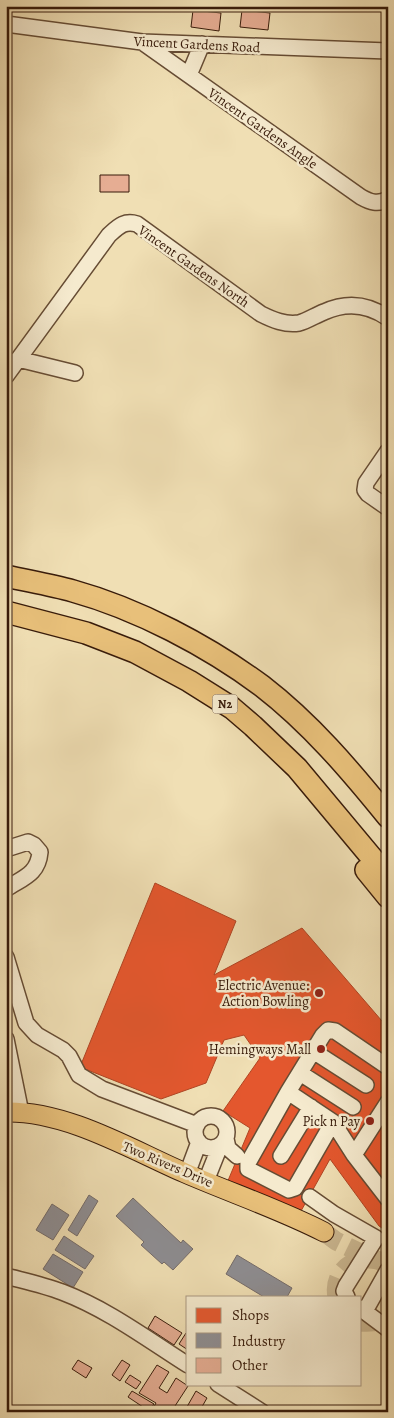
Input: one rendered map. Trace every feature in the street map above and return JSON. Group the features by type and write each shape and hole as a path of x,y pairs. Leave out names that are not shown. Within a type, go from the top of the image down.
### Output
{"highway":[{"name":"N2","path":"6,576 74,591 143,617 209,651 262,687 301,720 352,772 388,817"},
{"name":"N2","path":"6,612 86,633 135,652 189,681 232,708 297,768 388,878"},
{"path":"232,708 282,766 388,897"}],"main road":[{"name":"Two Rivers Drive","path":"14,1112 44,1115 80,1126 187,1174 293,1216 324,1232"}],"street":[{"name":"Vincent Gardens Road","path":"6,24 142,42 388,51"},
{"name":"Vincent Gardens Angle","path":"142,42 361,197 376,202 383,202 388,199"},
{"path":"189,75 202,44"},
{"name":"Vincent Gardens North","path":"6,376 109,235 118,226 126,223 137,224 261,314 275,321 300,323 331,309 349,305 372,309 388,318"},
{"path":"18,359 75,373"},
{"path":"388,451 366,483 365,490 388,508"},
{"path":"6,850 28,842 34,845 40,852 40,858 32,873 6,889"},
{"path":"7,964 26,1023 37,1035 63,1050 69,1056 79,1075 102,1089 197,1125"},
{"path":"332,1122 295,1188 289,1190 248,1169 248,1164 288,1092 325,1032 331,1029 388,1067"},
{"path":"6,1039 14,1112"},
{"path":"313,1051 366,1085"},
{"path":"300,1073 353,1108"},
{"path":"288,1092 332,1122 388,1199"},
{"path":"354,1154 388,1102"},
{"path":"281,1156 311,1107"},
{"path":"206,1181 227,1135 224,1122 216,1117 207,1116 203,1118 197,1125 195,1134 199,1142 206,1147 216,1148 223,1142"},
{"path":"187,1174 199,1142"},
{"path":"223,1142 237,1156"},
{"path":"310,1197 334,1214 382,1241 358,1267 346,1286 344,1292 346,1296"},
{"path":"358,1267 384,1276 363,1310 388,1329"},
{"path":"6,1276 61,1291 77,1298 101,1310 186,1364"},
{"path":"221,1386 262,1412"}],"building: Shops":[{"name":"Hemingways Mall","path":"155,883 236,921 214,975 302,928 388,1028 388,1232 379,1226 330,1159 301,1211 227,1183 250,1128 223,1111 260,1058 244,1035 224,1040 206,1083 161,1099 80,1067"}],"building: Industry":[{"path":"89,1195 98,1201 77,1236 68,1230"},
{"path":"133,1198 181,1243 183,1240 193,1249 173,1270 164,1262 162,1264 141,1245 144,1242 116,1216"},
{"path":"52,1204 69,1215 53,1240 36,1230"},
{"path":"64,1236 94,1256 85,1269 55,1250"},
{"path":"53,1254 83,1272 73,1288 43,1269"},
{"path":"237,1255 292,1288 288,1296 262,1296 226,1274"}],"building: Other":[{"path":"193,10 221,13 219,31 191,27"},
{"path":"242,10 270,13 268,30 240,27"},
{"path":"100,175 129,175 129,192 100,192"},
{"path":"155,1316 182,1333 174,1345 148,1328"},
{"path":"186,1333 186,1349 179,1344"},
{"path":"78,1360 92,1368 86,1378 72,1369"},
{"path":"122,1360 130,1365 120,1381 112,1375"},
{"path":"157,1365 169,1372 159,1388 167,1393 176,1378 188,1386 175,1406 184,1412 151,1412 156,1403 139,1393"},
{"path":"130,1375 141,1382 136,1389 125,1382"},
{"path":"132,1391 154,1404 149,1411 128,1397"},
{"path":"196,1391 207,1398 199,1412 184,1412"}],"tunnel":[{"path":"324,1232 336,1241 373,1259"},
{"path":"337,1296 336,1286 339,1277 344,1269 351,1264 369,1259 388,1265"},
{"path":"362,1322 375,1322 388,1316"}],"place":[{"name":"Electric Avenue: Action Bowling","path":"319,993"},
{"name":"Hemingways Mall","path":"321,1049"},
{"name":"Pick n Pay","path":"370,1121"}]}
